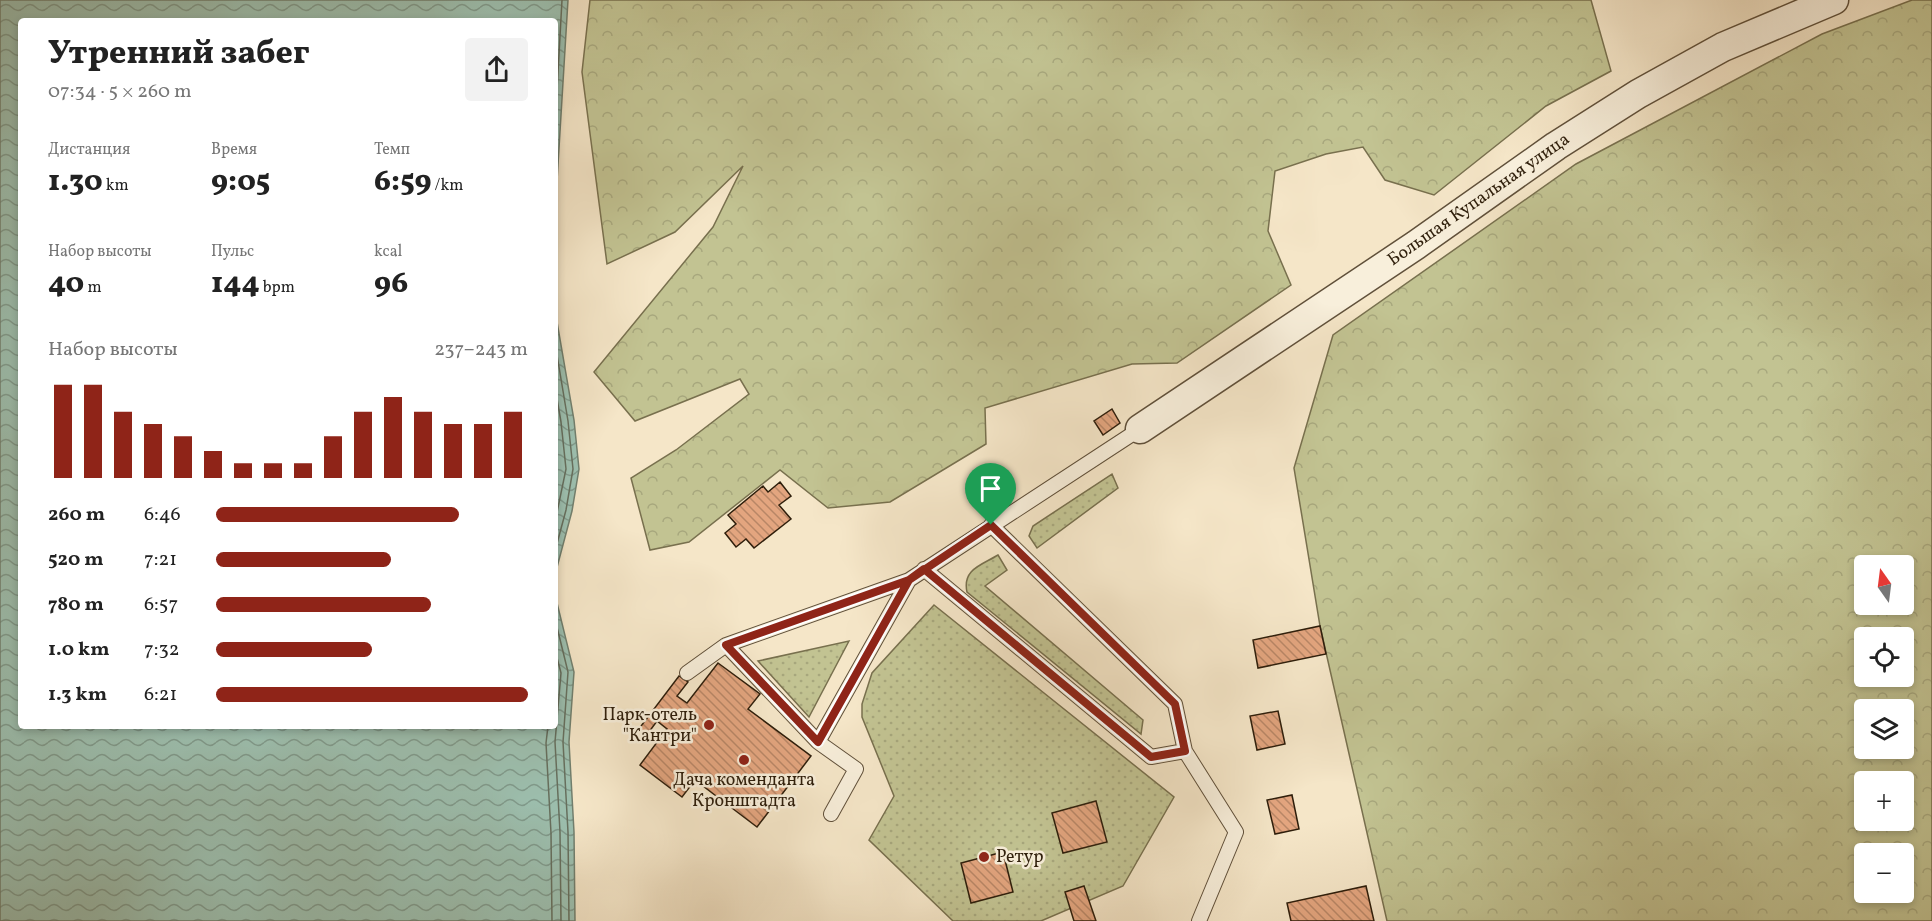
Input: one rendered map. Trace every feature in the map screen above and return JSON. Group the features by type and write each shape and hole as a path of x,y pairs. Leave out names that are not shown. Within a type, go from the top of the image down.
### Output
{"street":[{"name":"Большая Купальная улица","path":"1140,429 1416,245 1556,146 1638,94 1723,47 1834,0"}],"lane":[{"path":"687,673 726,645 909,580 1140,429"},
{"path":"991,525 1175,704 1185,751 1236,832 1199,921"},
{"path":"924,569 1151,757 1185,751"},
{"path":"818,742 909,580"},
{"path":"726,645 818,742 856,769 831,814"}],"green space":[{"path":"590,0 1591,0 1611,71 1546,106 1434,195 1385,180 1363,147 1326,154 1275,171 1268,231 1291,285 1177,363 1132,364 985,408 986,444 890,502 828,508 780,470 689,542 650,550 631,478 676,450 749,394 740,379 635,421 594,372 713,227 743,166 675,232 607,264 582,72"},
{"path":"1912,0 1932,0 1932,921 1387,921 1320,626 1294,468 1333,335 1576,164 1822,34"},
{"path":"1112,474 1118,488 1037,548 1029,536 1033,526"},
{"path":"998,555 1007,570 985,586 1143,720 1141,734 967,592 966,584 970,573"},
{"path":"934,605 1174,797 1123,886 1041,921 953,921 869,840 894,796 862,717 862,704 872,673"},
{"path":"849,641 809,717 758,661"}],"water":[{"path":"0,0 568,0 558,165 558,18 18,18 18,729 558,729 558,607 574,672 569,742 574,832 575,921 0,921"},
{"path":"558,328 574,420 579,469 572,511 558,564"}],"building":[{"path":"1112,409 1120,423 1103,435 1094,421"},
{"path":"780,482 791,496 779,505 791,519 754,548 746,539 736,547 725,533 736,524 728,515 763,486 768,492"},
{"path":"1320,626 1326,654 1258,668 1253,640"},
{"path":"718,663 760,694 748,709 811,756 757,827 695,780 682,797 640,765 667,729 657,721 646,736 638,730 679,676 688,682 677,696 687,703"},
{"path":"1278,711 1285,744 1257,750 1250,716"},
{"path":"1292,795 1299,829 1275,834 1267,800"},
{"path":"1096,801 1107,842 1063,853 1052,813"},
{"path":"1003,852 1013,892 971,903 961,863"},
{"path":"1084,886 1096,921 1074,921 1065,892"},
{"path":"1366,886 1374,921 1291,921 1287,903"}],"place":[{"name":"Парк-отель \"Кантри\"","path":"709,725"},
{"name":"Дача коменданта Кронштадта","path":"744,760"},
{"name":"Ретур","path":"984,857"}],"route":[{"path":"991,525 924,569 909,580 726,645 818,742 909,580 924,569 1151,757 1185,751 1175,704 991,525"}]}
